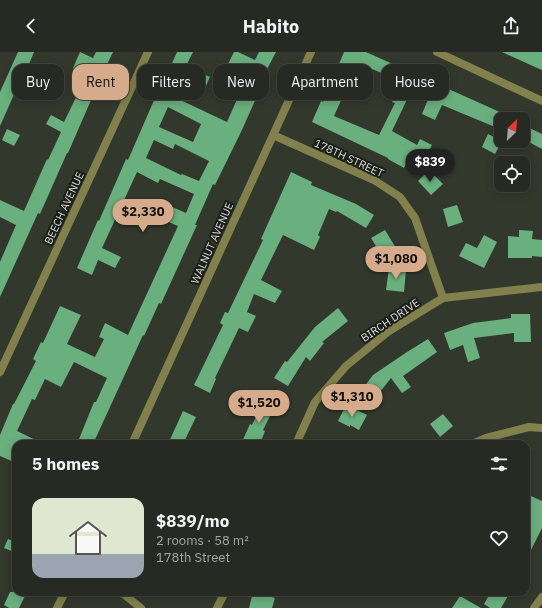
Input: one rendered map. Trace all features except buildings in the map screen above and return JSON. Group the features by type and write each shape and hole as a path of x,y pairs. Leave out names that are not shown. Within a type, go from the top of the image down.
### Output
{"street":[{"name":"BEECH AVENUE","path":"0,372 148,52"},
{"name":"WALNUT AVENUE","path":"134,440 311,52"},
{"path":"437,52 542,101"},
{"name":"178TH STREET","path":"273,135 374,180 400,197 415,218 443,298"},
{"name":"BIRCH DRIVE","path":"298,440 315,402 346,366 389,331 443,298 542,287"},
{"path":"481,440 529,427 542,428"},
{"path":"57,608 63,596"},
{"path":"126,596 141,608"},
{"path":"217,608 223,596"},
{"path":"534,608 542,597"}]}
